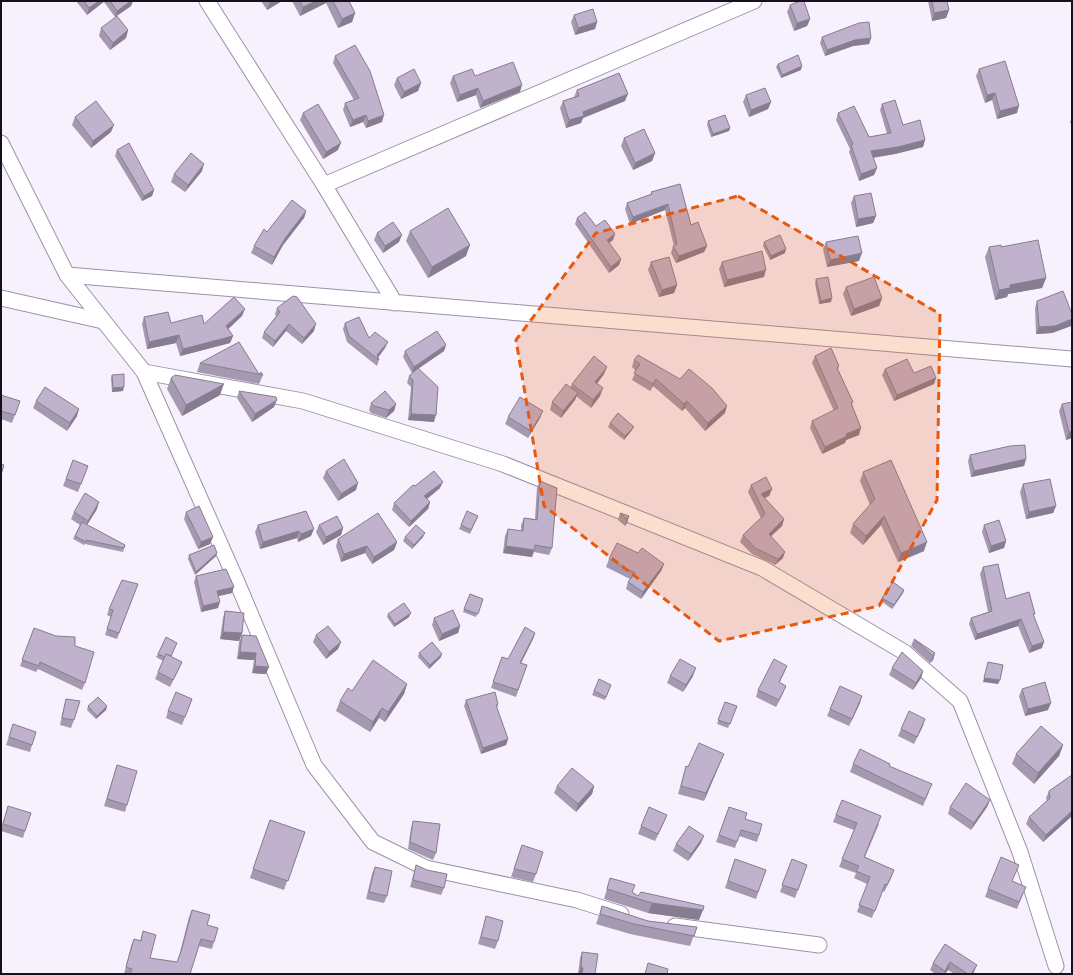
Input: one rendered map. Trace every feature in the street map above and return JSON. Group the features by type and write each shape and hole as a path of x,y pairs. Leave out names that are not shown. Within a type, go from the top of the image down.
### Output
{"street":[{"path":"207,1 324,185 395,303"},
{"path":"324,185 754,1"},
{"path":"1,143 67,275 144,372 237,582 314,765 373,842 426,868 577,900 638,920"},
{"path":"67,275 1072,359"},
{"path":"1,298 103,321"},
{"path":"144,372 303,401 503,464 762,568 904,652 960,701 1020,852 1056,966"},
{"path":"661,924 819,945"}],"highlighted area":[{"path":"738,196 940,314 937,500 879,606 719,641 544,506 516,340 596,233"}],"building":[{"path":"84,1 99,1 89,8"},
{"path":"110,1 131,1 117,11"},
{"path":"300,1 316,1 303,7"},
{"path":"333,1 349,1 355,13 342,19"},
{"path":"804,1 810,19 797,23 790,5"},
{"path":"932,1 947,1 949,10 934,13"},
{"path":"593,9 597,22 578,28 574,15"},
{"path":"117,16 128,30 113,43 101,28"},
{"path":"869,22 871,38 855,40 827,50 822,37 859,23"},
{"path":"355,45 370,71 384,115 368,121 366,115 353,120 345,103 359,98 335,56"},
{"path":"798,55 802,66 782,75 778,64"},
{"path":"1005,61 1019,106 1000,111 995,93 987,95 979,69"},
{"path":"513,62 522,85 483,101 478,88 460,95 453,76 472,69 475,76"},
{"path":"414,69 421,83 404,92 397,78"},
{"path":"619,73 628,94 583,112 584,116 569,120 563,101 579,96 577,90"},
{"path":"765,88 771,102 751,110 746,95"},
{"path":"895,100 903,125 920,120 925,140 898,147 871,151 877,168 861,174 851,145 853,144 838,113 854,106 869,137 891,133 882,104"},
{"path":"96,101 114,125 93,141 75,117"},
{"path":"318,104 341,143 326,152 303,113"},
{"path":"725,115 730,128 713,134 708,121"},
{"path":"644,129 655,153 635,163 624,138"},
{"path":"129,143 154,190 144,196 117,150"},
{"path":"191,153 204,164 188,185 174,174"},
{"path":"680,184 691,225 698,222 707,246 679,256 673,246 677,244 668,204 633,217 627,203 652,194 651,192"},
{"path":"871,193 876,216 858,219 854,196"},
{"path":"292,200 306,211 286,237 274,257 254,246 264,229 267,232"},
{"path":"448,208 470,245 432,267 410,231"},
{"path":"585,212 596,226 605,220 615,234 607,240 621,259 611,267 577,218"},
{"path":"393,222 402,235 385,246 377,233"},
{"path":"780,235 786,249 771,256 764,242"},
{"path":"858,236 862,253 830,260 826,242"},
{"path":"1038,240 1046,278 1010,285 1010,288 999,290 989,247 1001,245 1001,247"},
{"path":"762,251 766,270 727,280 722,262"},
{"path":"669,257 677,285 662,290 651,262"},
{"path":"828,277 832,298 821,301 816,279"},
{"path":"874,277 882,298 854,309 846,287"},
{"path":"1063,291 1072,314 1072,319 1055,326 1039,327 1037,301"},
{"path":"293,296 297,297 316,324 304,338 289,324 275,341 264,332 280,312 277,308"},
{"path":"234,297 245,309 226,326 233,336 183,349 179,335 149,342 144,317 168,312 171,323 202,315 204,324"},
{"path":"359,317 369,338 375,332 388,342 377,355 379,360 349,336 345,323"},
{"path":"437,331 446,345 414,367 405,351"},
{"path":"239,342 259,374 261,372 263,375 200,363"},
{"path":"831,348 839,366 837,368 853,402 851,403 861,428 846,434 847,436 825,447 812,421 838,408 815,356"},
{"path":"638,355 680,379 689,369 712,388 727,406 708,423 687,401 684,404 656,379 653,384 634,373 640,364 634,360"},
{"path":"594,356 607,367 595,382 603,388 593,400 572,384"},
{"path":"907,359 914,373 931,366 936,378 897,395 885,369"},
{"path":"418,368 438,387 436,415 411,414 413,380 409,376"},
{"path":"124,374 124,387 113,388 112,375"},
{"path":"175,375 224,384 186,405 171,378"},
{"path":"566,384 578,393 563,411 552,402"},
{"path":"45,387 79,409 70,423 36,401"},
{"path":"239,391 276,397 277,400 255,414"},
{"path":"385,391 396,404 389,410 374,406 371,403"},
{"path":"1,395 20,401 15,415 1,411"},
{"path":"520,397 543,411 531,431 508,417"},
{"path":"1072,402 1072,432 1069,432 1062,404"},
{"path":"618,413 634,427 625,436 610,423"},
{"path":"1025,445 1026,459 974,471 970,455 1010,446"},
{"path":"344,459 358,483 341,494 326,471"},
{"path":"73,460 88,466 81,484 66,479"},
{"path":"891,460 927,542 901,553 884,516 866,536 853,524 875,499 863,472"},
{"path":"1,464 4,465 1,475"},
{"path":"434,471 443,482 424,496 430,502 411,521 394,503 413,485 415,486"},
{"path":"766,477 772,489 761,494 784,519 769,534 785,552 778,559 755,548 743,535 765,514 751,485"},
{"path":"1050,479 1056,506 1029,512 1023,484"},
{"path":"540,481 557,488 552,548 535,545 534,550 506,546 508,529 523,531 524,518 537,520"},
{"path":"85,493 99,502 88,521 74,512"},
{"path":"199,506 213,537 201,542 186,512"},
{"path":"306,511 314,529 301,534 299,531 263,542 258,525"},
{"path":"467,511 478,516 471,530 461,525"},
{"path":"378,513 397,542 374,557 367,546 344,554 338,539"},
{"path":"620,513 629,516 627,519"},
{"path":"337,516 343,528 326,537 319,525"},
{"path":"999,520 1006,541 991,546 984,525"},
{"path":"82,522 125,545 124,548 86,540 86,542 75,536"},
{"path":"416,525 425,533 414,545 405,537"},
{"path":"617,543 638,553 642,548 664,564 643,592 628,582 635,573 609,559"},
{"path":"214,545 217,553 196,572 189,555"},
{"path":"998,564 1006,599 1029,592 1035,614 1033,614 1044,642 1032,646 1021,619 977,634 971,618 992,611 983,567"},
{"path":"226,569 234,587 217,591 220,602 203,606 196,576"},
{"path":"122,580 138,584 119,633 107,629 113,610 109,609"},
{"path":"893,582 904,590 894,605 882,598"},
{"path":"470,594 483,599 478,614 464,609"},
{"path":"404,603 411,613 395,624 388,614"},
{"path":"453,610 460,626 442,634 434,618"},
{"path":"225,611 244,613 242,633 223,632"},
{"path":"328,626 341,642 329,652 316,635"},
{"path":"525,627 535,633 520,663 527,665 518,690 493,682 502,657 508,659"},
{"path":"34,628 56,636 75,637 75,646 94,652 85,683 40,662 39,666 22,660"},
{"path":"242,635 256,636 269,667 255,666 256,653 240,652"},
{"path":"166,637 177,643 171,656 166,654 165,657 158,654"},
{"path":"914,639 935,653 933,656"},
{"path":"432,642 442,654 430,665 419,653"},
{"path":"902,652 923,671 916,683 892,668"},
{"path":"166,654 182,662 173,680 158,672"},
{"path":"680,659 696,668 686,685 670,676"},
{"path":"774,659 787,666 779,682 786,686 779,700 758,690"},
{"path":"373,660 407,684 388,712 382,708 373,722 340,701 348,688 352,691"},
{"path":"988,662 1003,665 1000,680 984,678"},
{"path":"599,679 611,685 606,697 594,691"},
{"path":"1045,682 1051,703 1028,709 1022,689"},
{"path":"840,686 862,696 852,719 830,709"},
{"path":"176,692 192,699 185,717 168,711"},
{"path":"495,692 498,704 496,705 508,739 483,748 466,700"},
{"path":"98,697 107,706 97,716 88,706"},
{"path":"66,699 80,701 74,720 62,718"},
{"path":"725,702 737,706 730,724 718,720"},
{"path":"909,711 925,719 917,737 901,729"},
{"path":"13,724 36,732 32,745 9,737"},
{"path":"1041,726 1063,745 1038,773 1016,754"},
{"path":"699,743 724,754 706,793 681,786 686,766 688,767"},
{"path":"860,749 890,764 889,766 932,784 925,799 853,764"},
{"path":"117,765 137,771 127,805 107,799"},
{"path":"572,768 594,786 578,804 557,786"},
{"path":"1072,775 1072,811 1046,835 1029,817 1050,798 1049,791"},
{"path":"966,783 990,800 974,823 950,807"},
{"path":"842,800 881,816 864,857 894,870 887,885 885,884 875,911 859,905 870,877 856,871 859,866 842,859 857,823 836,815"},
{"path":"8,806 31,813 25,831 3,824"},
{"path":"649,807 667,815 658,834 641,826"},
{"path":"729,807 747,813 745,819 762,824 759,835 741,830 737,842 719,835"},
{"path":"270,820 305,832 288,881 253,869"},
{"path":"413,821 440,824 436,853 410,842"},
{"path":"689,826 704,836 691,854 676,844"},
{"path":"522,845 543,852 536,874 514,869"},
{"path":"1001,857 1019,865 1012,881 1026,887 1019,902 988,889"},
{"path":"735,859 766,870 758,892 728,881"},
{"path":"792,859 807,865 798,890 782,885"},
{"path":"416,865 427,870 447,874 444,888 413,880"},
{"path":"375,867 392,871 387,896 369,892"},
{"path":"610,878 635,885 632,892 638,896 641,892 704,906 703,910 652,903 607,889"},
{"path":"602,906 648,921 697,927 694,936 634,924 600,914"},
{"path":"192,910 210,915 207,925 218,928 214,942 201,939 190,974 130,974 132,969 126,967 134,939 141,941 143,931 156,935 150,958 177,962"},
{"path":"486,916 503,921 498,941 481,937"},
{"path":"945,944 977,965 971,974 968,974 950,962 945,971 933,963"},
{"path":"582,952 598,954 595,974 582,974"},
{"path":"648,963 668,969 667,974 645,974"}]}
